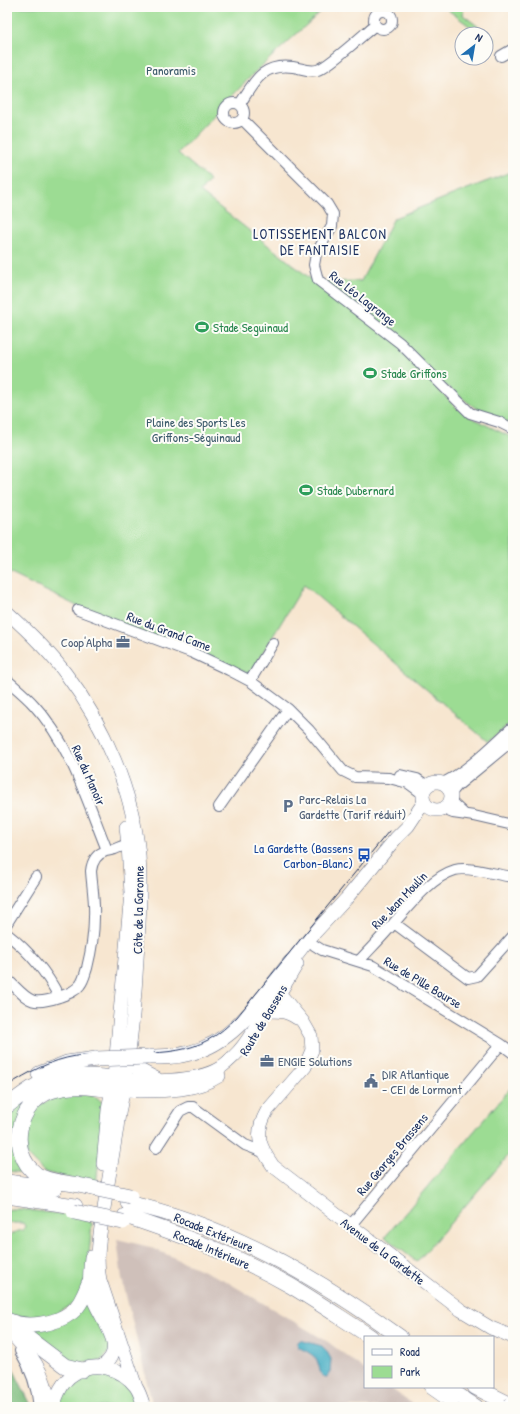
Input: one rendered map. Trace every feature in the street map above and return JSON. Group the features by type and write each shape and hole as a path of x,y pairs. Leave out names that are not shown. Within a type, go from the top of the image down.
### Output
{"highway":[{"path":"7,1098 29,1080 46,1070 67,1063 96,1059 171,1056 190,1053 221,1040 233,1031 245,1018 291,962"},
{"path":"95,1076 120,1053"},
{"path":"7,1106 33,1087 61,1076 95,1076 119,1084"},
{"path":"76,1199 46,1179 37,1175 27,1165 20,1147 20,1130 23,1116 32,1103 40,1096 52,1090 68,1087 90,1087 119,1084"},
{"name":"Rocade Extérieure","path":"7,1182 76,1199 127,1209 151,1208 187,1220 241,1242 270,1256 336,1293 399,1336"},
{"path":"7,1196 76,1199 127,1209"},
{"path":"7,1206 76,1199"},
{"name":"Rocade Intérieure","path":"127,1209 147,1223 234,1257 290,1285 362,1332"},
{"path":"7,1321 30,1325 58,1319 72,1312 80,1304 89,1283"},
{"path":"7,1321 65,1366 82,1370"},
{"path":"433,1388 460,1407"},
{"path":"448,1388 476,1407"},
{"path":"470,1388 496,1407"},
{"path":"477,1388 513,1405"},
{"path":"508,1407 513,1405"}],"main road":[{"name":"Côte de la Garonne","path":"7,612 43,646 66,674 86,704 104,736 118,770 128,802 134,858 141,894 136,982 120,1053"},
{"name":"Côte de la Garonne","path":"7,622 38,652 61,679 97,740 111,773 122,811 128,845 134,858 119,1084"},
{"path":"119,1084 194,1077 219,1068 234,1056 246,1041 291,962 308,940 346,899 396,838 437,797"},
{"name":"Route de Bassens","path":"119,1084 139,1091 176,1090 198,1086 213,1080 224,1073 239,1060 296,966 314,945 346,899"},
{"name":"Avenue de la Gardette","path":"280,994 303,1022 310,1036 312,1050 305,1067 267,1111 263,1119 259,1136 263,1152 273,1166 461,1310 491,1328 513,1337"},
{"path":"269,1011 281,1010 288,1012 303,1022"},
{"path":"120,1053 136,1068 159,1080"},
{"path":"119,1084 116,1104 118,1114 101,1228 98,1268 100,1280 144,1407"},
{"path":"102,1366 111,1358 114,1346 112,1337 91,1295 89,1283 108,1110 119,1084"},
{"path":"118,1114 139,1091"},
{"path":"7,1330 33,1358 40,1371 52,1407"},
{"path":"52,1407 63,1384 74,1374 93,1367 102,1366 121,1372 136,1387"}],"street":[{"path":"240,104 255,80 262,73 272,68 282,66 306,70 318,70 327,65 375,25"},
{"path":"501,56 513,49"},
{"path":"234,102 240,104 244,109 244,116 240,122 233,123 227,120 224,114 225,108 230,103 234,102"},
{"name":"Rue Léo Lagrange","path":"242,119 327,204 333,214 332,226 316,254 314,265 318,280 400,343 470,413 499,422 513,429"},
{"name":"Rue du Grand Came","path":"78,610 192,653 250,681 288,709 309,730 344,771 355,777 389,778 404,775 417,779 453,813 513,825"},
{"path":"250,681 273,643"},
{"name":"Rue du Manoir","path":"7,680 34,706 52,728 72,761 110,850"},
{"path":"220,807 288,709"},
{"path":"437,797 452,779 473,763 513,727"},
{"path":"437,797 457,786 513,740"},
{"path":"7,979 32,1001 39,1002 59,997 75,990 84,980 90,958 94,917 91,871 92,865 96,857 110,850 128,845"},
{"path":"110,850 134,858"},
{"name":"Rue Jean Moulin","path":"359,961 430,885 441,876 456,870 468,870 513,877"},
{"path":"7,923 36,877"},
{"path":"394,923 468,978 477,976 513,936"},
{"path":"7,934 24,947 52,982 59,997"},
{"name":"Rue de Pille Bourse","path":"314,945 322,950 373,966 501,1044 513,1053"},
{"name":"Rue Georges Brassens","path":"350,1226 501,1044"},
{"path":"156,1148 180,1111 188,1106 193,1107 245,1145 263,1152"},
{"path":"7,1336 18,1348 32,1373 38,1392 40,1407"}],"shaded area":[{"path":"117,1239 150,1247 224,1280 328,1342 364,1369 364,1388 390,1388 416,1407 153,1407 122,1279"}],"green space":[{"name":"Plaine des Sports Les Griffons-Séguinaud","path":"12,7 326,7 255,72 178,153 210,180 200,192 315,282 361,281 394,218 513,171 513,425 474,407 401,352 456,407 474,419 513,438 513,721 488,742 304,585 250,674 79,607 7,572 7,12"},
{"path":"444,7 464,7 463,15 478,26 469,26"},
{"path":"513,1085 513,1150 417,1262 385,1237"},
{"path":"63,1095 90,1095 100,1100 103,1106 104,1114 96,1185 44,1172 27,1155 25,1128 38,1106 54,1097"},
{"path":"24,1096 26,1173 7,1171 7,1109"},
{"path":"11,1209 78,1216 92,1223 87,1275 76,1302 50,1318 7,1316 7,1237 15,1232 23,1230 25,1226 23,1223 7,1223 7,1210"},
{"path":"88,1296 112,1348 101,1361 71,1364 28,1328 55,1324"},
{"path":"7,1357 30,1403 30,1407 7,1407"},
{"path":"98,1372 119,1377 131,1390 138,1407 57,1407 68,1385 86,1374"}],"water":[{"path":"300,1340 322,1346 326,1350 331,1359 330,1373 327,1377 323,1377 314,1356 298,1347 297,1343"}],"tram line":[{"path":"7,1086 40,1067 58,1060 92,1054 144,1053 177,1050 193,1046 216,1035 237,1017 389,831"}],"place":[{"name":"Stade Seguinaud","path":"202,327"},
{"name":"Stade Griffons","path":"370,373"},
{"name":"Stade Dubernard","path":"306,490"},
{"name":"Coop'Alpha","path":"123,642"},
{"name":"Parc-Relais La Gardette (Tarif réduit)","path":"288,806"},
{"name":"La Gardette (Bassens Carbon-Blanc)","path":"364,855"},
{"name":"ENGIE Solutions","path":"267,1061"},
{"name":"DIR Atlantique - CEI de Lormont","path":"371,1081"}],"district":[{"name":"LOTISSEMENT BALCON DE FANTAISIE","path":"320,242"}],"park label":[{"name":"Panoramis","path":"171,70"}]}
